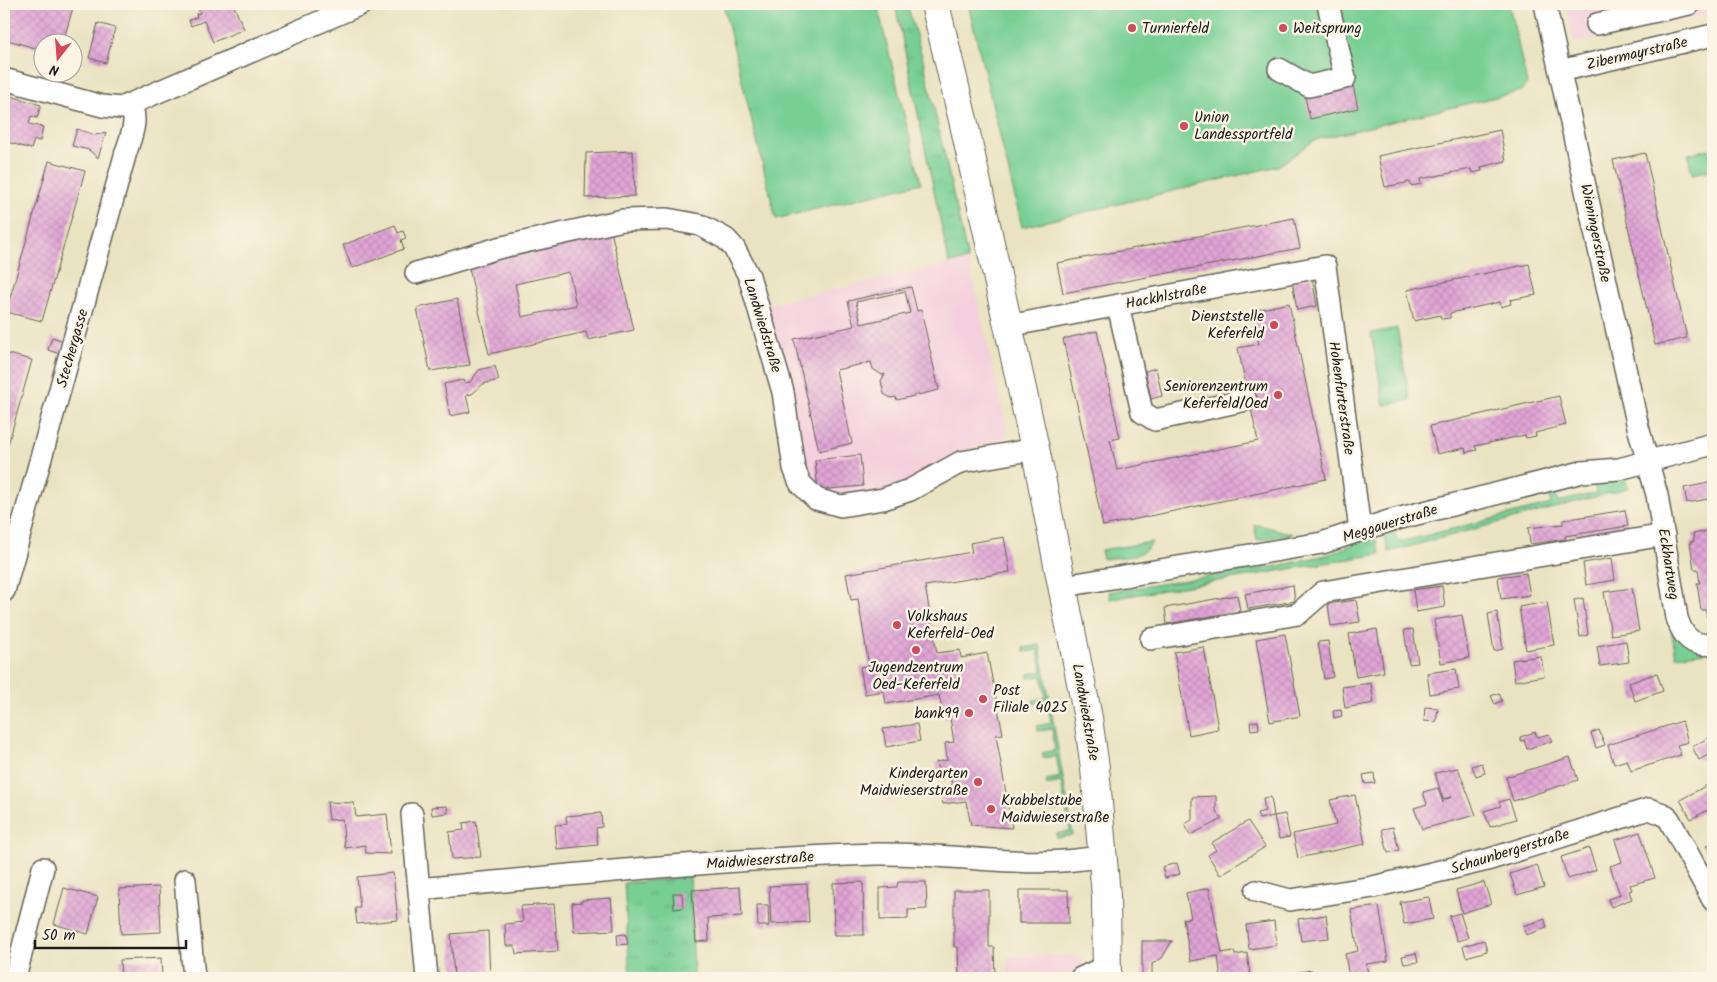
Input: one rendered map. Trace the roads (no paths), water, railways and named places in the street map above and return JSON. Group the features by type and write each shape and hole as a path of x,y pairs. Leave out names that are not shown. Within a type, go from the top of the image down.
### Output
{"main road":[{"name":"Landwiedstraße","path":"935,4 1008,326 1064,586 1096,768 1107,972"}],"street":[{"path":"4,79 109,108 121,108 361,4"},
{"path":"1278,69 1309,86 1345,78 1328,4"},
{"name":"Wieningerstraße","path":"1545,4 1638,428 1648,461"},
{"path":"1597,24 1689,4"},
{"name":"Zibermayrstraße","path":"1560,71 1713,35"},
{"name":"Stechergasse","path":"4,591 126,152 135,116 130,104"},
{"name":"Landwiedstraße","path":"416,273 498,248 622,220 667,218 700,225 726,239 734,248 749,276 783,392 794,468 800,483 816,499 840,506 862,504 896,496 961,462 1035,448"},
{"name":"Hackhlstraße","path":"1008,326 1325,266"},
{"name":"Hohenfurterstraße","path":"1325,266 1360,530"},
{"path":"1118,305 1142,412 1155,420 1246,400"},
{"name":"Meggauerstraße","path":"1064,586 1322,543 1360,530 1582,472 1619,469 1713,444"},
{"name":"Eckhartweg","path":"1648,461 1657,495 1680,629 1693,643 1713,644"},
{"path":"1152,639 1298,614 1323,592 1664,534"},
{"name":"Schaunbergerstraße","path":"1256,891 1290,900 1373,887 1487,860 1649,809 1664,814 1669,819 1713,900"},
{"path":"412,814 427,978"},
{"name":"Maidwieserstraße","path":"419,889 808,856 880,854 1051,861 1083,860 1102,856"},
{"path":"15,978 43,868"},
{"path":"185,880 194,978"},
{"path":"1081,978 1107,972"}],"place":[{"name":"Turnierfeld","path":"1132,28"},
{"name":"Weitsprung","path":"1283,28"},
{"name":"Union Landessportfeld","path":"1184,126"},
{"name":"Dienststelle Keferfeld","path":"1274,325"},
{"name":"Seniorenzentrum Keferfeld/Oed","path":"1278,395"},
{"name":"Volkshaus Keferfeld-Oed","path":"897,625"},
{"name":"Jugendzentrum Oed-Keferfeld","path":"916,650"},
{"name":"Post Filiale 4025","path":"983,699"},
{"name":"bank99","path":"969,713"},
{"name":"Kindergarten Maidwieserstraße","path":"978,782"},
{"name":"Krabbelstube Maidwieserstraße","path":"991,809"}]}
